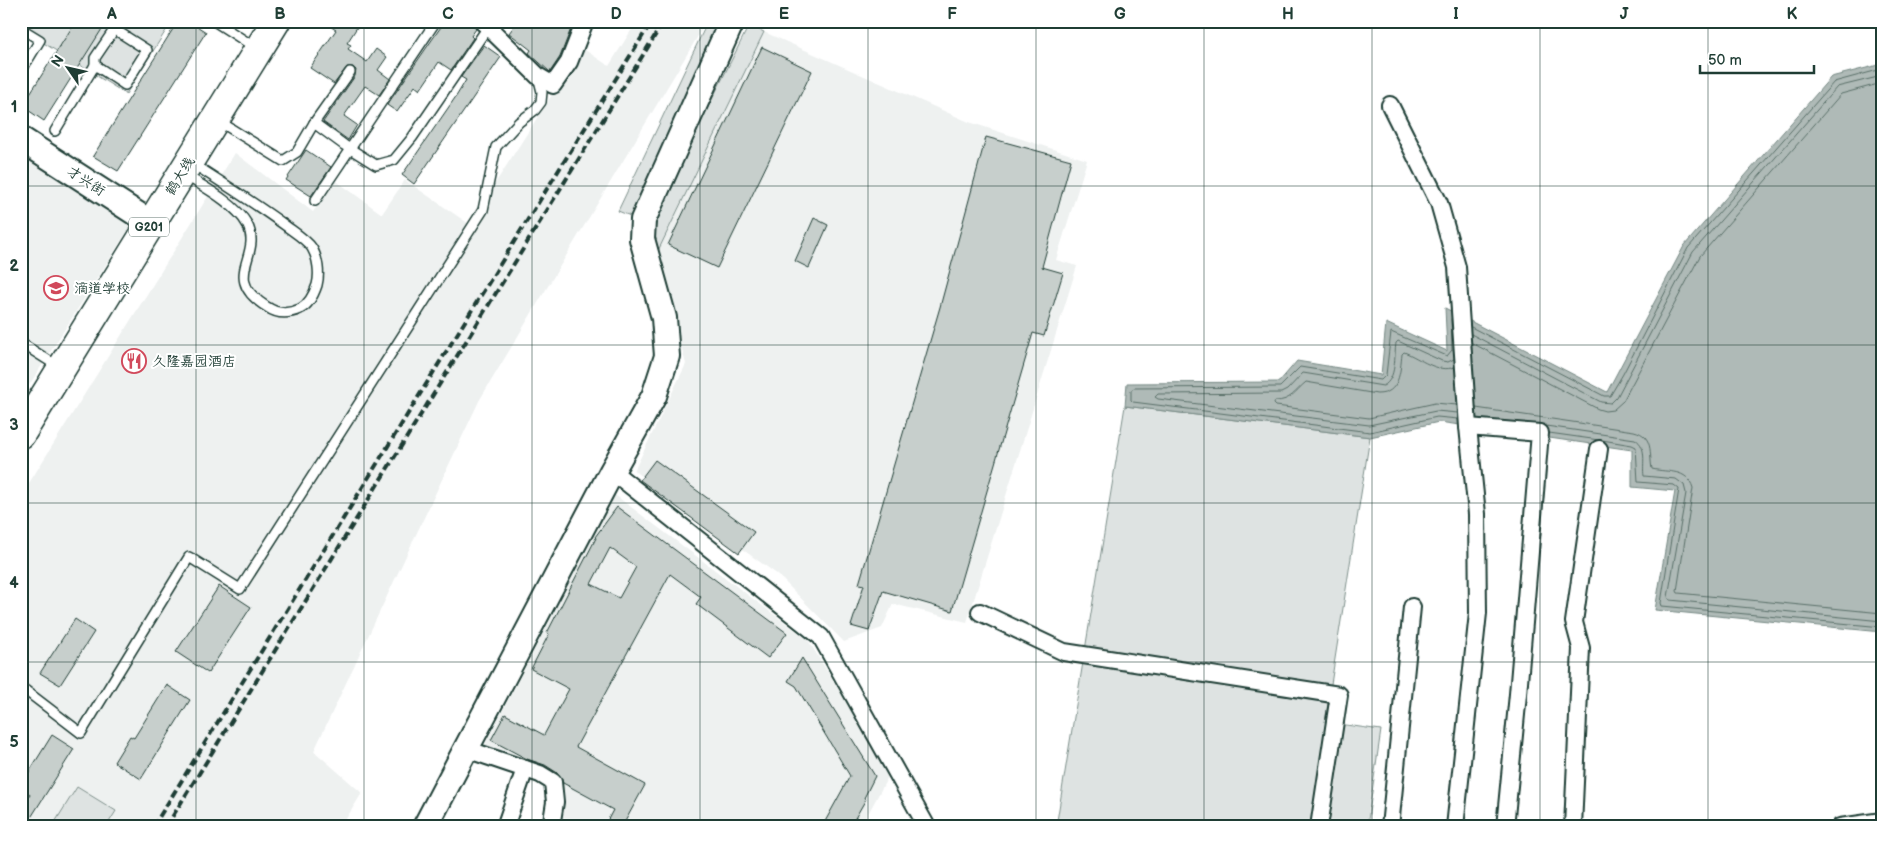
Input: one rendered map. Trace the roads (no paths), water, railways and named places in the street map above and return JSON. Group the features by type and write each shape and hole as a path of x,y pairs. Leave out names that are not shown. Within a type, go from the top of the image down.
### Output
{"highway":[{"name":"鹤大线","path":"21,434 276,21"}],"street":[{"path":"485,24 538,76 553,86 569,62 585,21"},
{"path":"425,827 612,471 654,396 667,356 664,318 642,239 643,220 732,21"},
{"path":"1390,105 1439,203 1458,267 1468,427 1477,514 1478,613 1455,827"},
{"name":"才兴街","path":"21,140 152,223"},
{"path":"1468,427 1540,433 1505,827"},
{"path":"1573,827 1581,648 1574,622 1599,449"},
{"path":"612,471 821,637 927,827"},
{"path":"1390,827 1412,607"},
{"path":"980,612 1064,652 1339,695 1319,827"},
{"path":"466,749 540,774 553,782 555,802 551,827"},
{"path":"505,827 525,769"},
{"path":"1840,827 1882,821"}],"lane":[{"path":"23,68 40,40 22,29 26,21"},
{"path":"214,21 259,50"},
{"path":"315,201 436,21"},
{"path":"314,123 349,148 376,164 394,160 412,138 485,24"},
{"path":"55,131 95,65 95,58 117,25 147,50 125,85 95,65"},
{"path":"215,120 283,161 297,152 314,123 350,72"},
{"path":"21,688 81,733 189,556 240,589 483,210 496,147 519,122 535,110 540,102 542,92 538,76"},
{"path":"186,167 275,218 312,248 318,265 318,281 314,294 302,308 287,313 271,310 257,301 247,291 244,278 250,237 248,225 240,214 186,167"},
{"path":"21,343 62,368"}],"water":[{"path":"1882,64 1882,632 1655,610 1675,491 1632,487 1632,450 1439,422 1370,437 1125,406 1127,383 1279,382 1297,361 1381,375 1386,323 1447,351 1445,308 1607,392 1684,246 1831,77"}],"railway":[{"path":"153,827 652,21"},
{"path":"166,827 664,21"}],"place":[{"name":"滴道学校","path":"56,288"},
{"name":"久隆嘉园酒店","path":"134,361"}]}
